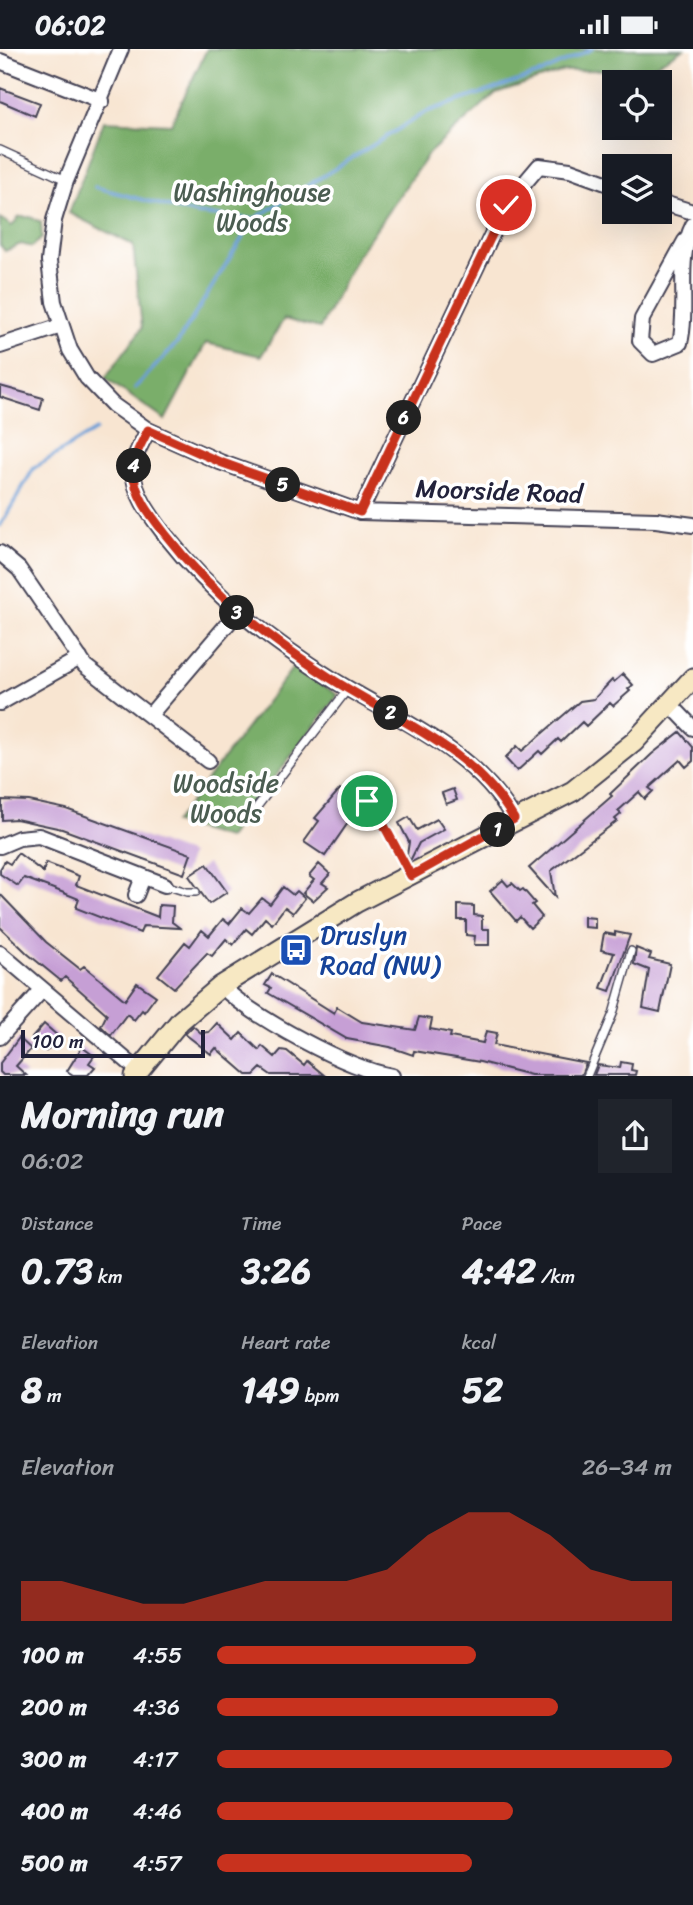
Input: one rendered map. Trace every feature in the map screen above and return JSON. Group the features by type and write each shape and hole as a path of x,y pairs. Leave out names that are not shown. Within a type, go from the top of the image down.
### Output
{"street":[{"name":"Moorside Road","path":"121,49 102,101 66,181 54,220 49,261 61,325 70,350 87,378 113,405 148,430 220,462 360,512 656,520 693,525"},
{"path":"0,61 102,101"},
{"path":"360,512 506,205 539,166 569,170 602,182"},
{"path":"672,206 693,212"},
{"path":"685,241 685,323 680,343 653,354 640,341 642,319 693,225"},
{"path":"0,346 61,325"},
{"path":"148,430 135,458 138,494 188,564 237,613 349,689 419,729 471,767 491,785 514,819"},
{"path":"0,553 19,569 85,666 208,761"},
{"path":"149,715 237,613"},
{"path":"0,703 80,658"},
{"path":"0,953 137,1073 180,1021 221,986 357,902 573,791 602,771 693,678"},
{"path":"670,704 693,728"},
{"path":"0,846 19,838 39,837 165,885"},
{"path":"136,895 143,877"},
{"path":"221,986 240,1001 323,1051 355,1066 392,1076"},
{"path":"0,1037 42,991"}],"lane":[{"path":"0,150 66,181"},
{"path":"253,812 349,689"},
{"path":"367,801 378,814 411,876"},
{"path":"165,885 187,893 195,892"},
{"path":"587,1076 613,1014 631,951"}],"green space":[{"name":"Washinghouse Woods","path":"207,49 683,49 650,68 564,71 496,93 429,153 357,256 320,328 284,319 261,356 206,343 165,420 105,378 142,328 133,245 69,213 104,121 171,124"},
{"path":"19,217 30,217 41,222 42,238 32,247 21,244 5,251 0,245 0,218 12,226"},
{"name":"Woodside Woods","path":"294,666 338,695 228,838 174,823"}],"building":[{"path":"0,88 40,103 35,116 0,101"},
{"path":"0,386 43,398 40,410 0,397"},
{"path":"623,674 633,685 628,689 630,691 613,706 610,703 586,726 582,722 561,742 558,739 542,754 539,751 517,771 505,758 517,746 522,751 580,701 594,699 612,680 614,682"},
{"path":"680,732 693,747 693,761 686,767 680,760 649,788 653,791 645,799 639,792 618,811 621,814 615,819 617,821 551,871 555,897 529,868 612,796 610,794 652,754"},
{"path":"340,789 358,801 349,815 352,817 325,856 304,842 319,821 315,818"},
{"path":"453,789 457,800 446,804 442,793"},
{"path":"2,800 29,801 66,809 191,854 184,874 62,829 16,819 2,820"},
{"path":"409,817 417,830 437,819 444,829 419,843 410,861 407,855 409,842 399,823"},
{"path":"18,853 43,872 46,863 59,868 79,876 76,885 158,917 159,905 173,906 172,922 180,928 143,926 140,933 76,908 79,899 59,891 24,878 18,886 0,874 0,869 5,861 10,864"},
{"path":"207,864 227,892 209,904 189,876"},
{"path":"319,864 330,874 322,883 328,887 313,901 303,893 314,880 309,876"},
{"path":"503,880 508,886 512,883 520,891 523,889 535,903 532,905 542,917 530,928 520,917 516,921 490,891"},
{"path":"283,887 293,895 297,891 305,898 293,913 285,907 272,924 265,918 252,934 246,929 233,945 226,939 212,956 207,953 174,988 158,975 185,942 190,946 202,930 209,936 223,919 229,924 242,908 249,913 262,898 270,904"},
{"path":"0,894 46,942 80,969 84,966 125,1000 137,983 156,996 134,1020 127,1014 111,1035 101,1026 107,1014 65,977 61,981 0,927"},
{"path":"458,905 474,906 474,915 482,916 482,929 489,929 489,945 474,945 475,936 466,935 466,920 458,920"},
{"path":"584,917 595,918 595,928 584,927"},
{"path":"615,932 630,935 610,991 601,988 614,953 601,950 604,933 615,935"},
{"path":"636,948 651,954 649,959 670,964 660,1012 643,1008 649,970 634,964"},
{"path":"272,974 334,1013 337,1007 362,1022 415,1030 419,1017 432,1019 430,1029 451,1033 450,1037 483,1043 486,1031 497,1033 494,1045 586,1063 581,1075 531,1075 480,1062 414,1051 413,1055 390,1047 347,1039 268,993 271,988 265,985"},
{"path":"217,1023 235,1040 241,1033 259,1050 262,1046 275,1057 281,1050 287,1051 304,1065 307,1061 324,1075 271,1075 261,1068 254,1075 247,1075 216,1048 211,1054 185,1034 193,1026 201,1033 209,1032"},
{"path":"44,1024 59,1037 46,1051 32,1038"},
{"path":"19,1038 31,1049 16,1066 26,1075 3,1075 0,1072 0,1063"},
{"path":"82,1047 94,1056 89,1063 95,1067 88,1075 73,1075 67,1071"},
{"path":"621,1062 632,1064 631,1070 636,1071 635,1075 594,1075 598,1065 620,1068"}],"waterway":[{"path":"135,388 178,342 254,219 426,112 541,73 592,49"},
{"path":"95,187 196,214 253,219"},
{"path":"0,526 34,468 96,430"}],"place":[{"name":"Druslyn Road (NW)","path":"296,950"}],"route":[{"path":"367,801 378,814 411,876 514,819 491,785 471,767 419,729 332,679 237,613 220,597 188,564 150,514 138,494 133,470 135,458 148,430 220,462 360,512 506,205"}]}
